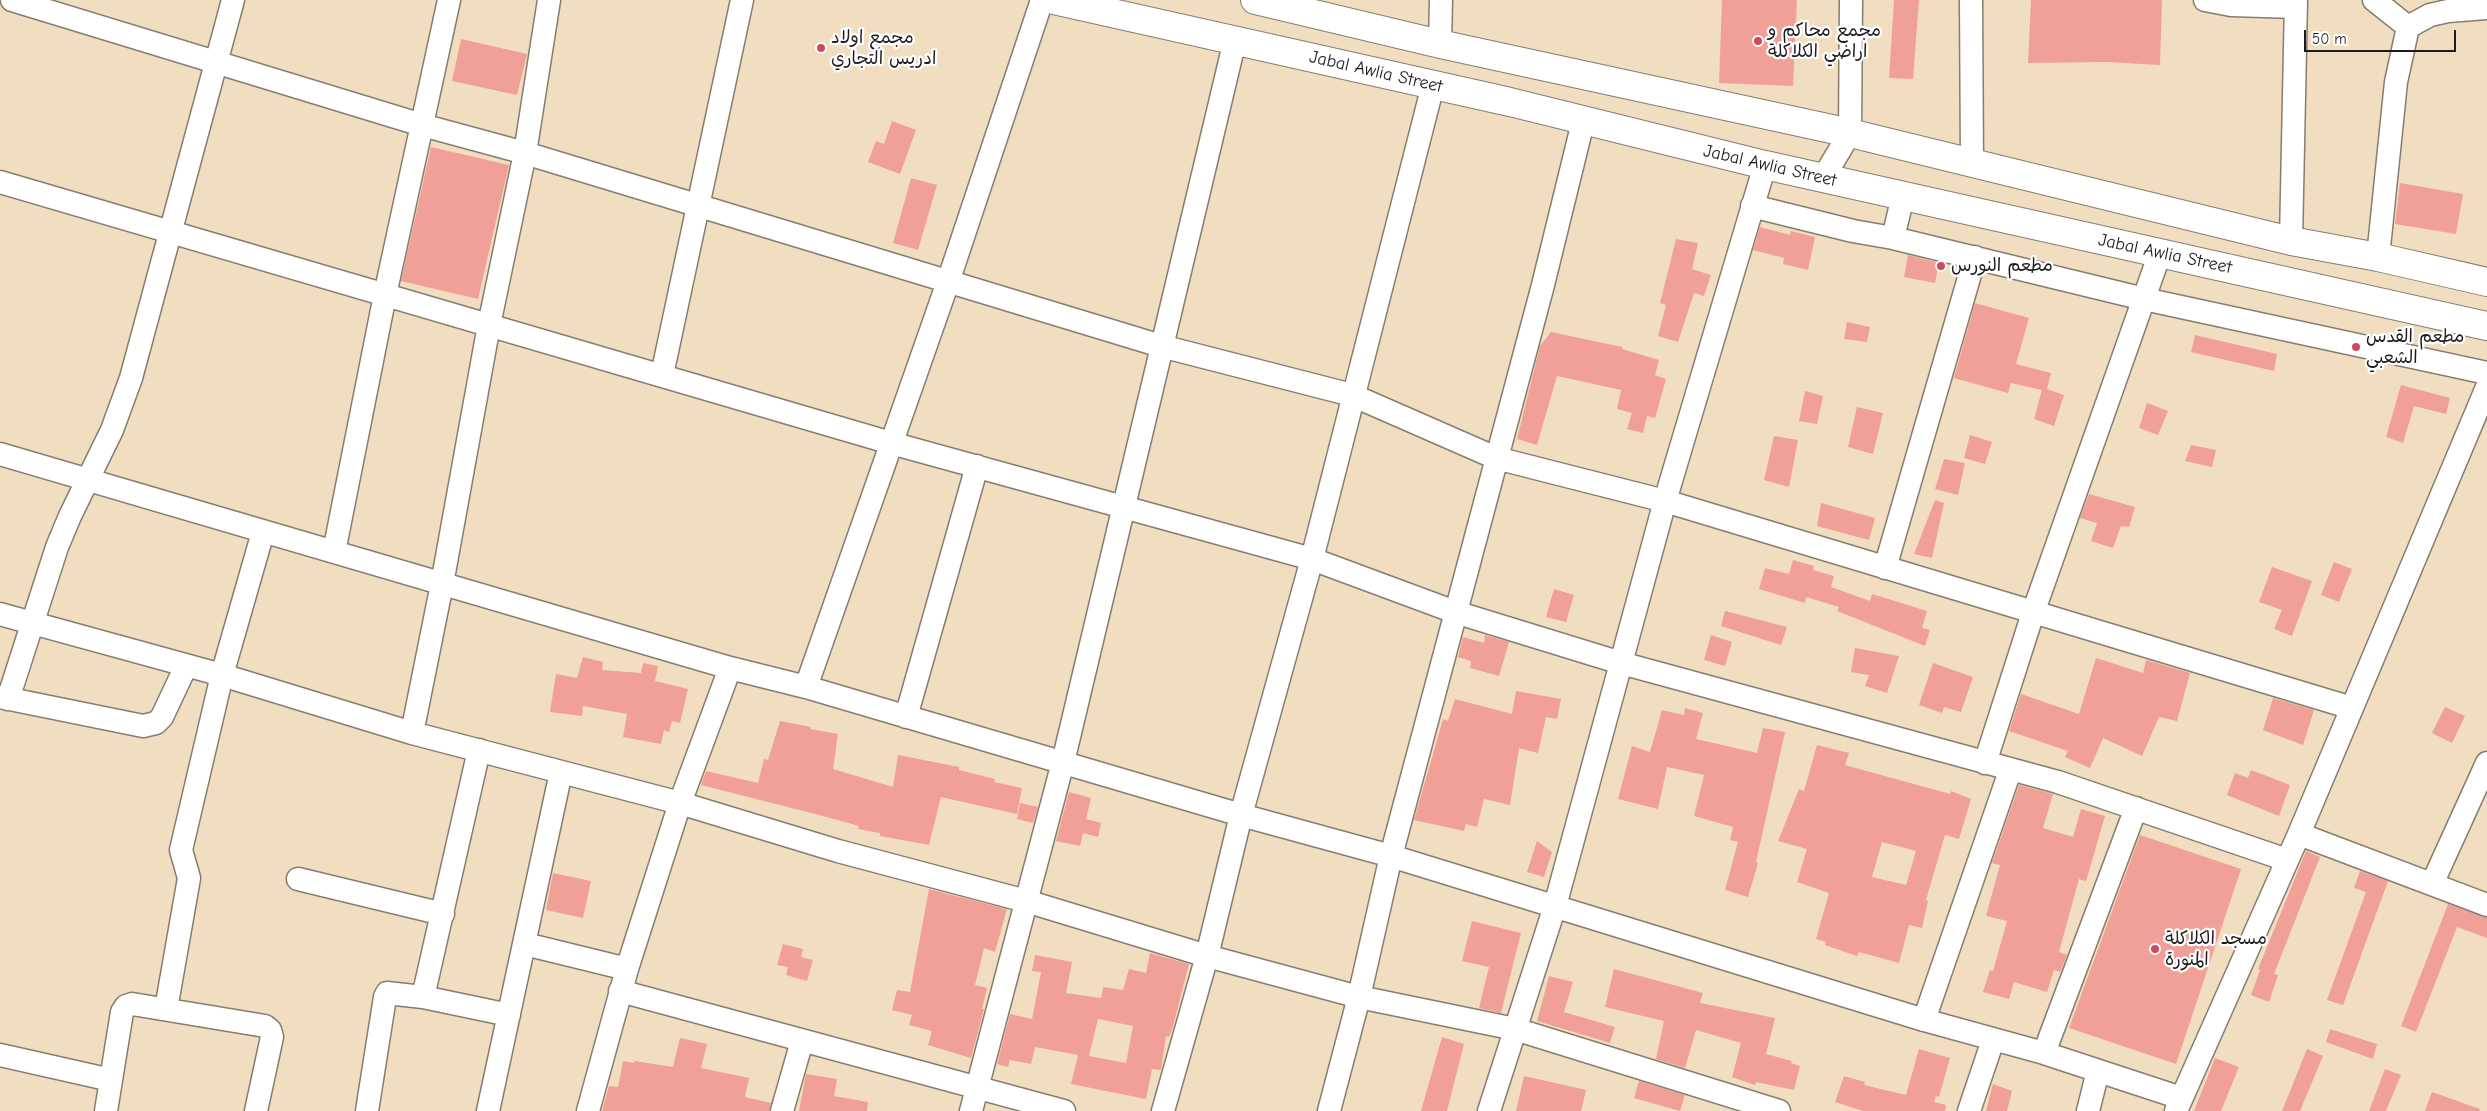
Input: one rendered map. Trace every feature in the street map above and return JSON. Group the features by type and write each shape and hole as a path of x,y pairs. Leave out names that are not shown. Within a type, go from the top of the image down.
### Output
{"main road":[{"name":"Jabal Awlia Street","path":"1054,0 1084,3 1235,40 1510,102 1583,122 1765,165 2487,326"},
{"path":"1255,0 1440,44 1850,133 2292,242 2378,257 2487,282"}],"street":[{"path":"12,0 1161,346 1352,396 1496,458 1665,501 2352,708"},
{"path":"186,666 162,717 156,723 143,726 4,698 33,622 57,547 112,430 131,378 218,62 233,0"},
{"path":"334,552 385,295 449,0"},
{"path":"412,733 442,584 489,325 525,154 549,0"},
{"path":"662,375 742,0"},
{"path":"806,687 948,282 1042,0"},
{"path":"1440,44 1442,0"},
{"path":"1823,178 1850,133 1851,0"},
{"path":"1970,0 1972,164"},
{"path":"2206,0 2231,5 2296,4 2292,242"},
{"path":"2374,0 2408,27"},
{"path":"2378,257 2396,82 2408,27 2430,15 2487,8"},
{"path":"971,1111 1063,762 1235,40"},
{"path":"1163,1111 1206,956 1241,816 1312,559 1352,396 1433,85"},
{"path":"1329,1111 1359,997 1391,856 1583,122"},
{"path":"1490,1111 1555,906 1665,501 1765,165"},
{"path":"0,182 891,443 1312,559 1455,612 1621,662 2010,771 2058,782 2287,860"},
{"path":"1893,238 1903,196"},
{"path":"1752,206 1853,231 1975,257 2144,299 2487,373"},
{"path":"1985,763 2033,613 2160,253"},
{"path":"1885,568 1975,257"},
{"path":"0,454 730,668 806,687 906,716 1241,816 1391,856 1924,1020 2044,1053 2179,1104 2287,860 2487,387"},
{"path":"906,716 977,466"},
{"path":"166,1009 189,878 181,850 222,675 263,532"},
{"path":"0,614 222,675 412,733 680,803 838,851 1026,901 1206,956 1359,997 1515,1029 1779,1111"},
{"path":"588,1111 627,968 680,803 730,668"},
{"path":"423,997 478,750"},
{"path":"2432,884 2487,763"},
{"path":"1924,1020 2010,771"},
{"path":"488,1111 561,772"},
{"path":"2044,1053 2136,808"},
{"path":"2298,834 2487,905"},
{"path":"298,879 443,914"},
{"path":"525,944 627,968"},
{"path":"620,991 1064,1111"},
{"path":"367,1111 385,997 392,992 509,1014"},
{"path":"106,1111 122,1012 126,1006 132,1004 265,1026 270,1030 272,1037 256,1111"},
{"path":"1968,1111 1993,1040"},
{"path":"782,1111 802,1041"},
{"path":"0,1055 111,1080"},
{"path":"2088,1111 2098,1072"}],"building":[{"name":"مجمع محاكم و اراضي الكلاكلة","path":"1722,0 1797,0 1793,86 1719,83"},
{"path":"1894,0 1919,0 1913,79 1889,78"},
{"path":"2031,0 2162,0 2160,65 2106,62 2028,63"},
{"path":"461,39 527,54 517,95 452,81"},
{"path":"892,121 916,130 900,174 868,162 876,141 884,144"},
{"path":"431,147 509,165 478,299 401,281"},
{"path":"911,178 937,185 918,250 893,243"},
{"path":"2400,183 2463,194 2456,234 2395,224"},
{"path":"1760,227 1790,235 1791,231 1815,237 1808,270 1783,264 1784,258 1753,250"},
{"path":"1676,239 1698,243 1692,269 1711,275 1704,296 1694,293 1678,342 1658,336 1666,305 1660,303"},
{"path":"1908,255 1939,263 1935,283 1904,277"},
{"path":"1975,303 2029,318 2016,364 2051,373 2047,389 2064,395 2054,426 2034,419 2042,390 2011,383 2008,393 1954,378"},
{"path":"1847,322 1870,327 1867,342 1844,339"},
{"path":"1551,332 1622,347 1622,349 1659,360 1655,375 1666,379 1655,418 1647,416 1643,433 1627,429 1632,413 1617,409 1621,390 1557,376 1537,445 1517,439 1540,346"},
{"path":"2195,335 2277,354 2274,371 2191,352"},
{"path":"2401,385 2450,398 2446,414 2414,406 2403,443 2386,437"},
{"path":"1805,391 1823,396 1817,424 1799,421"},
{"path":"2147,403 2168,411 2158,435 2139,428"},
{"path":"1857,407 1883,413 1873,454 1848,447"},
{"path":"1970,435 1992,442 1985,464 1964,458"},
{"path":"1774,436 1798,440 1789,487 1764,480"},
{"path":"2191,445 2216,450 2212,467 2185,461"},
{"path":"1944,459 1965,463 1958,495 1935,489"},
{"path":"2089,494 2135,507 2129,527 2121,526 2113,548 2091,541 2097,523 2080,518"},
{"path":"1935,500 1944,503 1932,558 1914,554"},
{"path":"1821,503 1875,518 1869,540 1817,526"},
{"path":"1793,560 1814,566 1813,570 1834,576 1831,587 1870,601 1872,594 1927,611 1922,628 1930,630 1925,646 1837,611 1839,607 1806,597 1805,603 1759,589 1765,568 1789,574"},
{"path":"2334,562 2352,569 2339,602 2321,595"},
{"path":"2272,567 2312,581 2292,636 2274,629 2282,610 2259,602"},
{"path":"1554,589 1574,595 1566,622 1546,617"},
{"path":"1725,611 1787,627 1781,645 1721,626"},
{"path":"1485,635 1509,642 1499,676 1470,668 1471,661 1458,657 1463,637 1484,643"},
{"path":"1711,635 1732,642 1725,666 1704,660"},
{"path":"1855,648 1899,656 1887,693 1865,686 1869,675 1851,672"},
{"path":"583,657 603,662 602,670 641,673 643,663 658,666 655,681 688,689 680,723 672,721 669,732 664,730 661,744 623,737 627,714 583,706 582,716 550,712 556,674 577,678"},
{"path":"2096,658 2143,673 2146,660 2190,673 2177,721 2159,717 2142,756 2103,738 2090,768 2065,757 2068,751 2009,731 2021,694 2079,714"},
{"path":"1933,663 1973,677 1961,712 1944,707 1942,713 1919,705"},
{"path":"1516,691 1561,699 1557,719 1546,717 1538,753 1519,748 1510,805 1484,799 1477,827 1466,824 1464,831 1414,820 1443,719 1448,721 1455,699 1512,714"},
{"path":"2273,698 2314,710 2303,745 2263,730"},
{"path":"2445,707 2465,716 2452,743 2432,733"},
{"path":"1685,708 1703,713 1696,739 1757,753 1763,728 1785,732 1756,862 1758,863 1748,897 1725,890 1738,842 1730,840 1733,827 1694,816 1704,775 1667,767 1658,809 1618,799 1632,746 1650,752 1662,710 1684,715"},
{"path":"780,721 838,734 833,769 893,787 898,755 959,767 959,770 995,779 994,782 1022,788 1017,814 941,797 929,845 880,836 880,833 858,829 859,826 701,785 706,771 758,783 764,759 768,760"},
{"path":"1817,745 1849,753 1845,765 1950,794 1951,791 1971,799 1959,839 1945,835 1926,900 1928,901 1922,928 1909,925 1899,963 1859,952 1857,956 1825,945 1826,942 1816,939 1829,893 1797,882 1807,849 1778,841 1799,789 1804,791","holes":["1882,842 1916,851 1906,885 1872,877"]},
{"path":"2251,770 2290,785 2279,816 2227,795 2235,773 2248,778"},
{"path":"2019,785 2053,794 2043,828 2073,837 2081,809 2105,816 2086,881 2079,879 2059,952 2067,955 2060,972 2054,970 2047,992 2014,982 2009,999 1983,992 1990,970 1993,971 2007,921 1986,916 2000,865 1992,863"},
{"path":"1069,792 1091,798 1086,819 1101,823 1098,837 1083,833 1080,846 1056,841"},
{"path":"1020,803 1038,807 1033,823 1017,819"},
{"name":"مسجد الكلاكلة المنورة","path":"2140,835 2241,869 2176,1064 2069,1028"},
{"path":"1537,841 1552,852 1544,877 1527,872"},
{"path":"2306,851 2320,857 2274,974 2278,975 2269,1002 2251,995 2260,970 2258,969"},
{"path":"2360,871 2388,881 2343,1005 2327,1000 2366,892 2354,888"},
{"path":"553,873 591,881 583,918 546,910"},
{"path":"929,889 1007,909 995,952 984,948 975,985 987,988 982,1009 984,1009 971,1058 928,1045 932,1031 909,1025 912,1015 892,1010 897,990 910,992"},
{"path":"2448,904 2487,918 2487,938 2457,927 2416,1032 2401,1026"},
{"path":"1472,921 1521,933 1501,1013 1479,1008 1489,967 1462,961"},
{"path":"783,944 803,949 801,957 813,960 807,981 786,975 788,967 777,965"},
{"path":"1150,953 1189,964 1172,1030 1169,1037 1166,1036 1161,1070 1152,1069 1146,1099 1071,1084 1078,1055 1035,1047 1031,1064 1010,1060 1008,1067 997,1064 1010,1014 1032,1019 1041,972 1032,971 1035,955 1072,962 1066,993 1101,998 1103,987 1123,990 1129,969 1146,973","holes":["1098,1019 1133,1026 1126,1063 1089,1056"]},
{"path":"1614,969 1703,993 1700,1003 1775,1018 1766,1054 1792,1061 1791,1063 1800,1066 1794,1090 1756,1082 1755,1085 1732,1077 1741,1043 1696,1030 1685,1068 1656,1059 1664,1021 1605,1007"},
{"path":"1549,976 1573,982 1564,1012 1615,1027 1610,1043 1537,1021"},
{"path":"2330,1029 2377,1044 2373,1059 2326,1042"},
{"path":"1442,1037 1464,1044 1447,1111 1421,1111"},
{"path":"680,1038 707,1044 701,1068 749,1078 745,1097 771,1103 769,1111 602,1111 609,1086 618,1087 623,1061 673,1067"},
{"path":"1919,1049 1950,1058 1939,1097 1936,1096 1934,1102 1946,1105 1945,1111 1863,1111 1835,1102 1844,1076 1865,1082 1864,1085 1906,1095"},
{"path":"2307,1049 2323,1056 2300,1111 2282,1111"},
{"path":"2215,1058 2239,1067 2221,1111 2194,1111"},
{"path":"2385,1069 2401,1075 2386,1111 2369,1111"},
{"path":"806,1074 837,1079 834,1096 868,1102 867,1111 799,1111"},
{"path":"1524,1076 1586,1090 1581,1111 1516,1111"},
{"path":"1639,1081 1685,1095 1680,1111 1634,1098"},
{"path":"1993,1084 2012,1091 2007,1111 1986,1111"},
{"path":"2432,1092 2480,1109 2479,1111 2425,1111"}],"place":[{"name":"مجمع محاكم و اراضي الكلاكلة","path":"1758,41"},
{"name":"مجمع اولاد ادريس التجاري","path":"821,48"},
{"name":"مطعم النورس","path":"1941,266"},
{"name":"مطعم القدس الشعبي","path":"2356,347"},
{"name":"مسجد الكلاكلة المنورة","path":"2155,949"}]}
